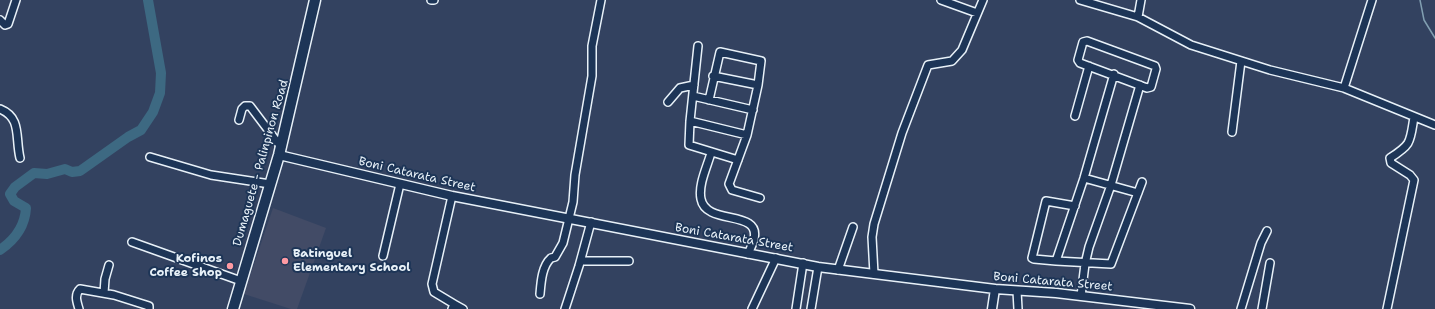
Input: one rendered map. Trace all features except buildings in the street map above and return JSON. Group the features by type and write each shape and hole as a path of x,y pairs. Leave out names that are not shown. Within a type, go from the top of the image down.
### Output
{"main road":[{"name":"Dumaguete - Palinpinon Road","path":"233,309 280,151 316,0"}],"street":[{"path":"0,20 5,25 8,24 16,0"},
{"path":"540,294 542,275 547,261 559,253 573,202 575,175 592,76 592,46 601,0"},
{"path":"941,0 977,13"},
{"path":"874,274 872,237 874,224 902,133 928,65 952,61 962,50 983,0"},
{"path":"1138,17 1141,0"},
{"path":"1344,88 1372,0"},
{"path":"1084,1 1138,17 1191,45 1270,70 1344,88 1435,125"},
{"path":"1087,41 1155,66 1156,69 1151,87 1140,85 1114,74 1089,66 1078,60 1083,42 1087,41"},
{"path":"698,46 690,120 689,145 711,153 738,160"},
{"path":"709,100 713,76 719,54 722,51 761,61 758,85 747,135 729,188 760,198"},
{"path":"1232,132 1241,61"},
{"path":"1075,116 1089,66"},
{"path":"1056,261 1084,178 1114,74"},
{"path":"713,76 758,85"},
{"path":"668,102 680,88 694,85"},
{"path":"1080,296 1085,264 1111,185 1140,85"},
{"path":"693,96 753,110"},
{"path":"239,120 242,109 245,106 250,106 280,151"},
{"path":"0,109 9,113 15,120 20,158"},
{"path":"1387,309 1414,180 1410,175 1391,163 1390,158 1407,147 1411,138 1414,117"},
{"path":"690,120 747,135"},
{"name":"Boni Catarata Street","path":"280,151 400,184 452,196 818,267 995,289 1080,296 1190,309"},
{"path":"711,153 700,190 701,200 706,209 716,214 742,220 750,224 755,231 754,239 748,254"},
{"path":"150,157 211,175 270,184"},
{"path":"1084,178 1138,193"},
{"path":"1075,206 1046,200 1032,258 1085,264 1107,265 1113,262 1142,182"},
{"path":"383,256 400,184"},
{"path":"452,196 432,284 434,292 453,306 463,309"},
{"path":"565,309 581,261 591,222"},
{"path":"838,270 852,227"},
{"path":"1240,309 1267,230"},
{"path":"132,242 241,281"},
{"path":"752,309 776,258"},
{"path":"581,261 629,261"},
{"path":"796,309 803,263"},
{"path":"1262,309 1270,263"},
{"path":"104,294 105,279 109,264"},
{"path":"811,309 818,267"},
{"path":"79,309 76,300 80,289 150,306 149,309"},
{"path":"992,309 995,289"},
{"path":"1017,291 1018,309"}],"shaded area":[{"name":"Batinguel Elementary School","path":"273,208 326,228 297,309 291,309 244,294"}],"waterway":[{"path":"0,250 15,237 24,221 26,208 14,201 10,194 15,187 34,173 47,174 65,169 72,172 80,171 128,137 141,130 153,112 160,93 161,73 148,0"},
{"path":"1420,0 1424,20 1435,38"}],"place":[{"name":"Batinguel Elementary School","path":"285,261"},
{"name":"Kofinos Coffee Shop","path":"230,266"}]}
